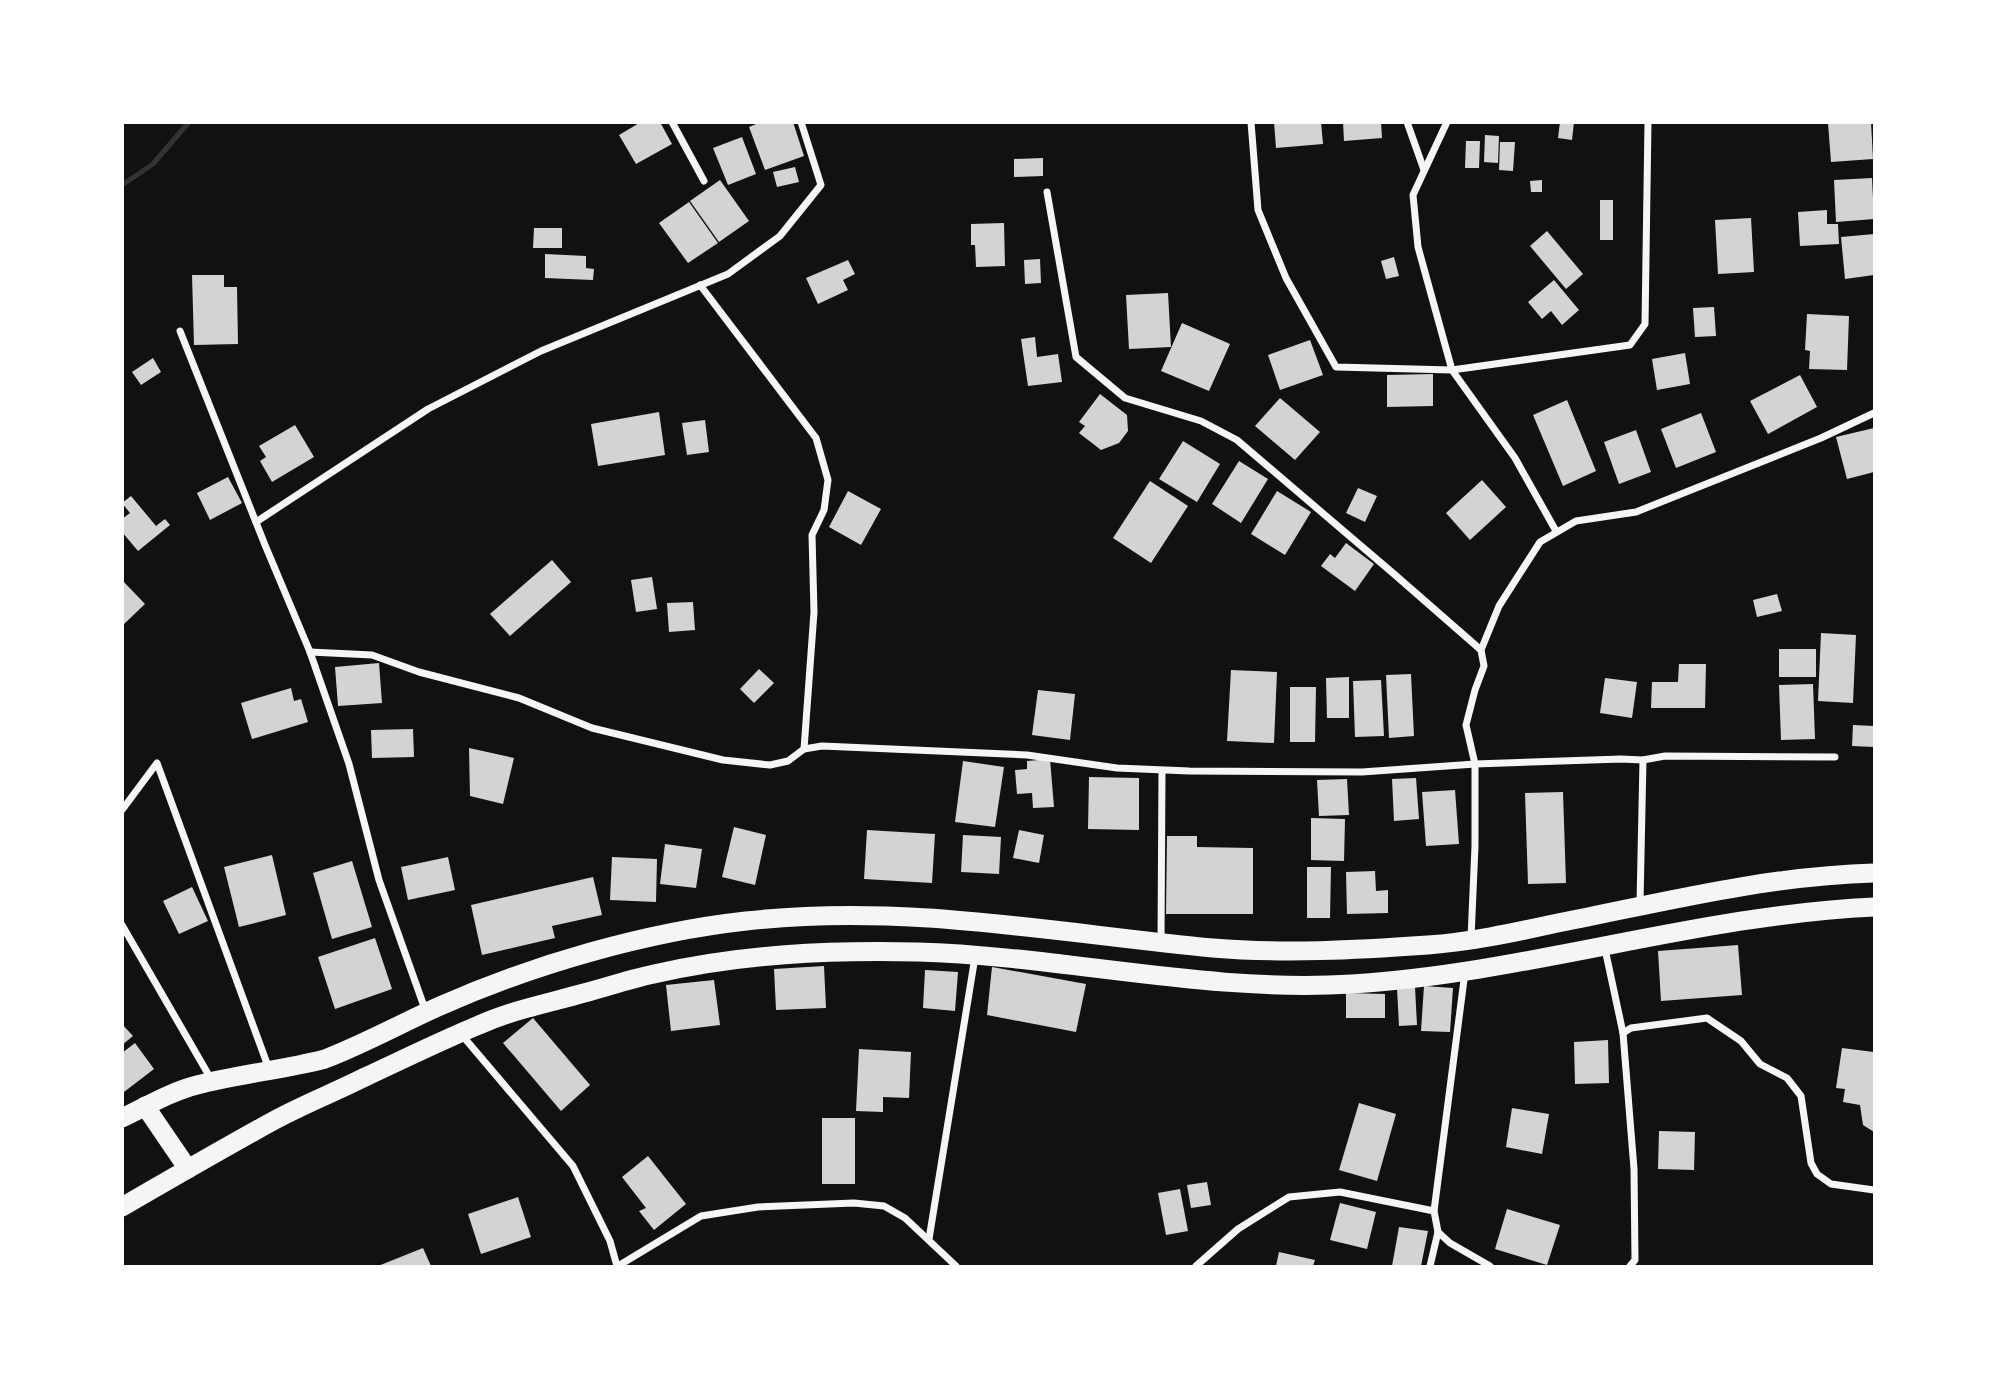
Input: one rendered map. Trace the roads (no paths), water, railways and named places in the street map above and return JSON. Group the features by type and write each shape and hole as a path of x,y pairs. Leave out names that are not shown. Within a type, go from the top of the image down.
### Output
{"highway":[{"path":"122,1118 181,1090 213,1081 270,1072 335,1055 480,990 596,951 742,921 801,916 897,915 1216,948 1319,950 1432,945 1765,882 1874,873"},
{"path":"122,1207 277,1119 423,1048 481,1024 533,1007 652,974 710,963 809,952 976,955 1195,982 1350,984 1465,971 1755,918 1874,907"},
{"path":"1465,971 1471,939"},
{"path":"145,1106 188,1169"}],"street":[{"path":"672,122 704,181"},
{"path":"256,522 428,409 541,351 728,274 780,236 821,185 801,122"},
{"path":"1251,122 1258,210 1286,278 1336,368 1452,370 1629,345 1645,324 1648,122"},
{"path":"1407,122 1424,170"},
{"path":"1447,122 1413,195 1418,247 1452,370 1515,458 1556,531"},
{"path":"1047,192 1076,357 1125,398 1201,421 1237,440 1480,650 1484,666 1466,725 1475,764 1471,939"},
{"path":"699,285 816,438 828,480 824,510 812,535 814,612 804,750"},
{"path":"180,331 310,652 349,764 379,880 426,1013"},
{"path":"1480,650 1500,606 1528,560 1540,542 1556,531 1576,521 1636,512 1821,438 1874,413"},
{"path":"310,652 372,655 419,672 519,698 592,728 723,760 770,765 788,761 804,750 822,746 1027,755 1117,768 1162,771 1362,772 1475,764 1643,760 1665,756 1835,757"},
{"path":"1640,907 1643,760"},
{"path":"122,810 157,763 270,1072"},
{"path":"1161,941 1162,771"},
{"path":"122,925 213,1081"},
{"path":"1604,947 1623,1033 1634,1169 1635,1260 1630,1266"},
{"path":"929,1239 976,955"},
{"path":"1430,1266 1438,1231 1434,1211 1465,971"},
{"path":"1623,1033 1631,1028 1707,1018 1741,1041 1760,1064 1787,1078 1801,1096 1811,1163 1817,1174 1831,1184 1874,1190"},
{"path":"460,1034 573,1166 610,1241 617,1266 701,1216 758,1207 854,1203 884,1206 905,1218 956,1266"},
{"path":"1196,1266 1238,1229 1289,1197 1340,1192 1434,1211"},
{"path":"1438,1231 1450,1243 1490,1266"}],"waterway":[{"path":"122,185 153,164 189,122"}]}
